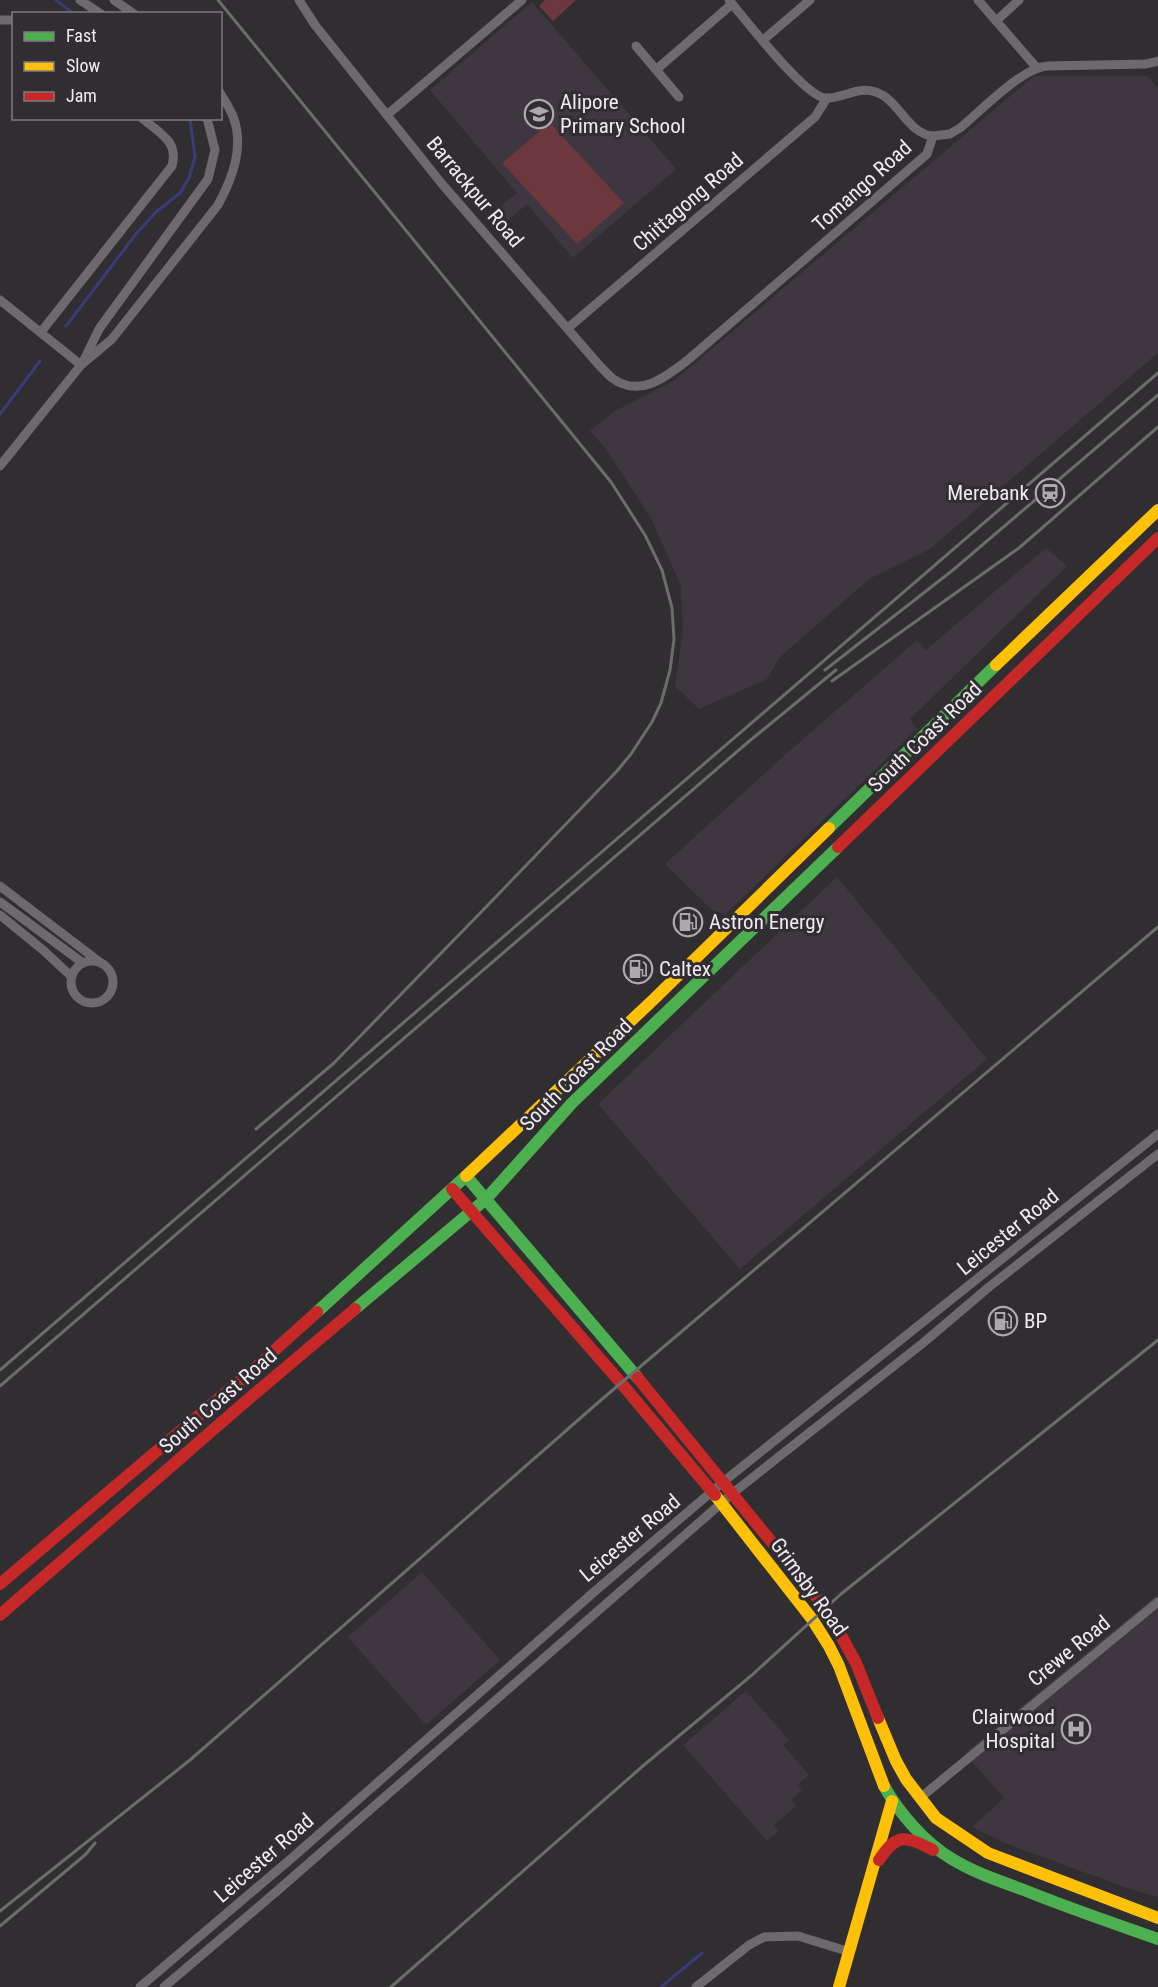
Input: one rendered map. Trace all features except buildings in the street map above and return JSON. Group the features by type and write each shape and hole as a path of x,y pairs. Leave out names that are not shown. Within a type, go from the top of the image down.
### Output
{"main road":[{"name":"South Coast Road","path":"0,1584 263,1360 452,1189 670,983 1158,510"},
{"name":"South Coast Road","path":"2,1609 472,1212 572,1103 1158,538"},
{"path":"1084,580 1100,596"},
{"path":"923,737 937,752"},
{"path":"837,821 852,834"},
{"path":"805,852 819,866"},
{"path":"751,904 765,918"},
{"path":"670,983 682,998"},
{"path":"532,1114 548,1130"},
{"name":"Grimsby Road","path":"466,1176 733,1493 825,1607 844,1638 896,1761 906,1779 936,1818 988,1853 1158,1918"},
{"name":"Grimsby Road","path":"452,1189 722,1503 808,1613 839,1666 872,1762 892,1801 924,1836 950,1858 974,1871 1158,1939"},
{"path":"829,1646 844,1638"},
{"path":"839,1987 892,1801"},
{"path":"874,1868 889,1845 900,1838 912,1839 950,1858"}],"street":[{"path":"80,0 98,12"},
{"path":"114,0 131,12"},
{"name":"Barrackpur Road","path":"299,0 315,26 442,184 609,376 622,383 640,386"},
{"path":"387,115 522,0"},
{"path":"763,40 810,0"},
{"path":"978,0 1036,67 1146,64 1158,61"},
{"path":"996,21 1019,0"},
{"path":"657,69 730,2 812,93 827,99 859,91 874,92 886,97 916,129 928,136 933,136"},
{"path":"636,46 679,97"},
{"name":"Tomango Road","path":"640,386 651,385 662,380 709,343 927,154 933,136 950,134 960,128 1024,74 1036,67"},
{"path":"0,466 81,365 112,339 218,205 231,182 236,162 237,139 234,118 222,97"},
{"name":"Chittagong Road","path":"568,328 815,117 827,99"},
{"path":"41,332 172,166 175,156 171,142 144,120"},
{"path":"81,365 99,329 208,179 215,150 208,120"},
{"path":"0,300 81,365"},
{"path":"0,886 103,964 112,975 112,988 104,999 98,1002 84,1002 78,998 71,986 72,977 77,967 83,963 103,964"},
{"path":"0,902 83,963"},
{"path":"0,915 72,977"},
{"name":"Leicester Road","path":"140,1987 723,1482 1158,1134"},
{"name":"Leicester Road","path":"164,1987 733,1493 923,1343 992,1284 1158,1154"},
{"path":"604,1583 615,1596"},
{"name":"Crewe Road","path":"920,1798 1158,1602"},
{"path":"291,1858 300,1870"},
{"path":"696,1987 749,1945 764,1937 798,1936 850,1952"}],"shaded area":[{"path":"545,0 576,0 553,21 539,6"},
{"name":"Alipore Primary School","path":"532,2 676,169 573,258 527,204 496,231 485,219 517,193 430,90"},
{"path":"1034,76 1147,76 1158,88 1158,353 930,549 869,579 780,657 767,679 699,709 675,686 683,631 681,586 651,518 605,448 590,431 615,411 675,380"},
{"path":"550,123 624,203 577,244 502,163"},
{"path":"1046,548 1067,566 910,719 917,729 727,913 712,910 665,864 786,754 917,640 926,650"},
{"path":"837,877 987,1059 740,1269 598,1104"},
{"path":"422,1572 500,1660 426,1725 348,1637"},
{"name":"Clairwood Hospital","path":"1158,1594 1158,1897 1010,1845 972,1827 1004,1798 965,1753"},
{"path":"746,1691 789,1740 783,1745 809,1775 798,1784 802,1790 791,1800 796,1806 774,1825 779,1831 767,1841 683,1745"}],"waterway":[{"path":"56,0 71,12"},
{"path":"66,326 136,234 156,212 180,193 189,178 195,157 190,120"},
{"path":"0,414 40,361"},
{"path":"661,1987 702,1953"}],"railway":[{"path":"218,0 611,482 645,535 662,570 672,608 674,639 670,670 661,703 652,722 617,771 334,1063 256,1129"},
{"path":"0,1370 1158,373"},
{"path":"825,670 953,570 1158,395"},
{"path":"832,681 1019,548 1158,427"},
{"path":"0,1386 747,743 836,670"},
{"path":"0,1911 190,1760 601,1400 1158,927"},
{"path":"391,1987 644,1765 752,1675 841,1594 1158,1340"},
{"path":"0,1926 85,1855 95,1843"}],"traffic: fast":[{"path":"829,828 996,665"},
{"path":"486,1199 572,1103 838,847"},
{"path":"317,1312 466,1176 637,1377"},
{"path":"355,1309 480,1204"},
{"path":"884,1786 897,1807 923,1836 932,1845 961,1864 1057,1903 1158,1939"}],"traffic: slow":[{"path":"996,665 1158,510"},
{"path":"466,1176 653,1000 829,828"},
{"path":"715,1495 812,1619 829,1646 839,1666 884,1786"},
{"path":"878,1718 906,1779 936,1818 988,1853 1158,1918"},
{"path":"839,1987 892,1801"}],"traffic: jam":[{"path":"838,847 1158,538"},
{"path":"452,1189 715,1495"},
{"path":"0,1615 355,1309"},
{"path":"0,1584 257,1366 317,1312"},
{"path":"637,1377 827,1610 856,1663 878,1718"},
{"path":"879,1860 892,1845 903,1839 933,1850"}],"place":[{"name":"Alipore Primary School","path":"539,114"},
{"name":"Merebank","path":"1050,493"},
{"name":"Astron Energy","path":"688,922"},
{"name":"Caltex","path":"638,969"},
{"name":"BP","path":"1003,1321"},
{"name":"Clairwood Hospital","path":"1076,1729"}]}
